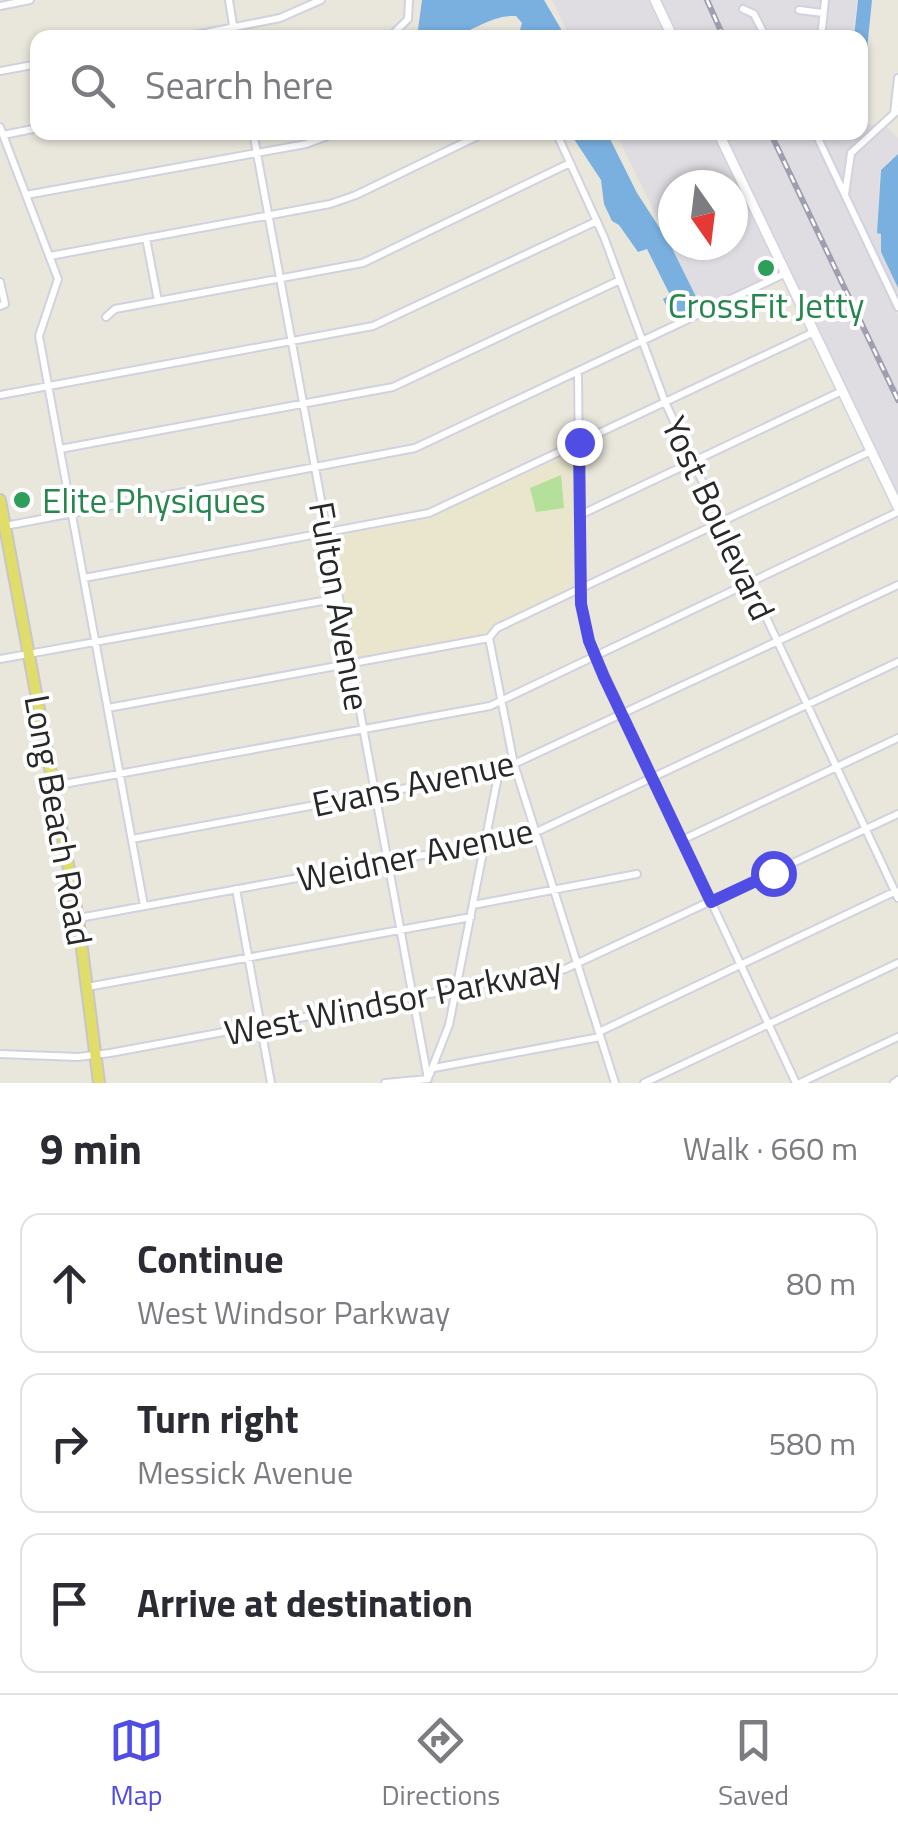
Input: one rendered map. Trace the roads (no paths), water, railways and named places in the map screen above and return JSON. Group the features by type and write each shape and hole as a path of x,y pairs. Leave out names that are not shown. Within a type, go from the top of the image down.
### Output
{"main road":[{"path":"655,0 669,30"},
{"path":"722,140 898,510"},
{"name":"Long Beach Road","path":"0,500 78,918 99,1083"}],"street":[{"path":"0,6 30,0"},
{"path":"228,0 234,28"},
{"path":"223,30 280,18 321,0"},
{"path":"399,30 410,10 409,0"},
{"path":"821,30 825,0"},
{"path":"743,9 754,14 762,30"},
{"path":"799,10 823,13"},
{"path":"0,70 30,65"},
{"path":"868,137 896,112 898,78"},
{"path":"30,129 2,131 58,284 39,336 144,906"},
{"path":"868,129 876,130"},
{"name":"Fulton Avenue","path":"255,140 427,1081"},
{"path":"26,195 317,140"},
{"path":"50,256 344,200 469,140"},
{"name":"Yost Boulevard","path":"560,140 597,221 665,402 897,893"},
{"path":"819,140 898,307"},
{"path":"845,196 852,152 865,140"},
{"path":"106,318 114,309 363,263 570,163"},
{"path":"0,395 382,322 597,221"},
{"path":"146,238 158,301"},
{"path":"5,526 414,448 786,273"},
{"path":"60,449 400,384 620,280"},
{"path":"0,282 6,296 5,304 0,306"},
{"path":"84,578 429,512 814,332"},
{"path":"578,372 584,623 595,655 768,1024 798,1083 898,1037"},
{"path":"580,515 842,391"},
{"path":"108,708 489,638 497,628 871,451"},
{"path":"53,786 490,706 898,510"},
{"name":"Evans Avenue","path":"132,838 498,771 898,585"},
{"path":"0,659 338,598"},
{"path":"489,638 514,764 614,1083"},
{"name":"Weidner Avenue","path":"78,918 536,832 898,662"},
{"path":"682,840 898,738"},
{"path":"385,1083 427,1081 444,1043 498,771"},
{"name":"West Windsor Parkway","path":"0,1054 96,1055 578,965 898,814"},
{"path":"473,904 637,874"},
{"path":"236,890 272,1083"},
{"path":"433,1068 600,1035 740,964 897,893"},
{"path":"88,987 470,916"},
{"path":"644,1083 898,964"},
{"path":"420,1044 434,1047 444,1043"}],"water":[{"path":"422,0 544,0 561,29 520,30 522,23 516,16 507,16 468,30 418,30"},
{"path":"858,0 872,0 868,40 868,30 855,30"},
{"path":"575,140 610,140 658,225 658,260 678,260 701,307 673,321 663,299 670,295 647,249 638,252 612,221 604,204 601,180"},
{"path":"898,154 898,288 881,252 881,234 877,233 881,170"}],"railway":[{"path":"707,0 720,30"},
{"path":"774,140 898,400"}],"place":[{"name":"CrossFit Jetty","path":"766,268"},
{"name":"Elite Physiques","path":"22,500"}]}
